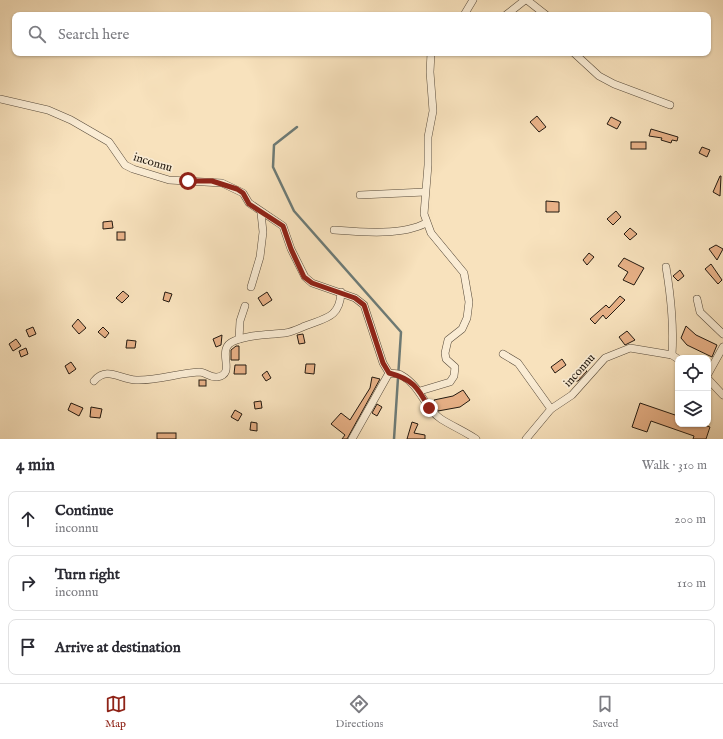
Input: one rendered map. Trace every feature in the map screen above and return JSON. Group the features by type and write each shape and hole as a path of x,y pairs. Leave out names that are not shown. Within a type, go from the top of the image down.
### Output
{"street":[{"path":"466,12 473,0"},
{"path":"510,12 526,0 542,12"},
{"path":"420,391 450,382 454,376 455,367 446,359 445,353 448,340 462,329 469,302 464,273 431,233 426,223 424,214 428,165 428,137 433,111 430,72 431,56"},
{"path":"577,56 599,76 614,84 670,105"},
{"name":"inconnu","path":"0,99 48,110 71,120 109,142 125,165 133,169 163,178 212,181 237,189 243,193 249,204 261,213 273,218 283,226 291,249 304,277 312,283 355,298 364,305 383,363 390,373"},
{"path":"360,195 425,192"},
{"path":"250,287 260,257 263,232 261,213"},
{"path":"334,230 354,232 389,231 421,226 426,223"},
{"name":"inconnu","path":"526,439 551,409 572,395 605,358 630,348 675,357 672,302 666,267"},
{"path":"94,381 98,375 104,373 135,380 200,372 219,376 224,374 226,370 225,347 239,339 265,334 286,333 318,322 337,309 340,302 341,292"},
{"path":"697,299 700,312 723,334"},
{"path":"239,339 240,321 244,306"},
{"path":"711,369 723,347"},
{"path":"503,354 518,363 551,409"},
{"path":"352,439 390,373 401,375 420,391 429,408 440,419 463,430 476,439"},
{"path":"711,383 723,395"}],"building":[{"path":"537,116 546,127 539,132 530,122"},
{"path":"611,117 621,122 617,129 607,124"},
{"path":"651,129 678,137 677,141 672,140 671,143 661,140 662,138 649,136"},
{"path":"631,142 646,142 646,149 631,149"},
{"path":"702,147 710,150 707,157 699,153"},
{"path":"721,176 720,196 713,192"},
{"path":"546,201 559,202 559,212 546,212"},
{"path":"616,211 621,217 613,225 607,219"},
{"path":"112,221 113,228 103,229 103,222"},
{"path":"630,228 637,234 630,240 624,234"},
{"path":"117,232 125,232 125,240 117,240"},
{"path":"716,245 723,249 717,260 709,249"},
{"path":"589,253 594,257 587,265 583,260"},
{"path":"624,258 644,268 634,285 623,280 628,272 618,266"},
{"path":"711,264 722,280 718,284 705,269"},
{"path":"680,270 684,276 678,281 673,276"},
{"path":"123,291 129,296 122,303 116,298"},
{"path":"165,292 172,294 169,302 163,300"},
{"path":"267,292 272,300 263,306 258,298"},
{"path":"620,296 625,300 606,319 603,315 595,324 590,319 606,305 609,308"},
{"path":"78,319 86,328 79,334 72,326"},
{"path":"686,326 696,335 717,345 712,357 711,355 708,355 687,345 681,338"},
{"path":"33,327 36,334 29,337 26,330"},
{"path":"103,327 109,333 105,338 98,332"},
{"path":"627,331 635,340 625,345 619,337"},
{"path":"303,334 305,343 299,344 297,335"},
{"path":"222,335 221,345 216,347 213,339"},
{"path":"16,339 21,346 13,351 9,344"},
{"path":"127,340 136,341 135,348 126,348"},
{"path":"236,346 239,346 239,360 231,360 231,350"},
{"path":"26,348 28,354 21,357 19,351"},
{"path":"562,359 566,365 555,373 551,367"},
{"path":"71,362 76,369 69,374 65,366"},
{"path":"306,364 315,364 314,374 305,373"},
{"path":"235,365 246,365 246,374 234,374"},
{"path":"580,368 587,371 578,381 575,381"},
{"path":"267,371 271,378 266,381 262,375"},
{"path":"372,377 380,379 347,439 342,439 345,435 331,424 341,413 350,420 370,388"},
{"path":"199,380 206,380 206,386 199,386"},
{"path":"463,390 470,400 460,407 438,411 434,400 453,396"},
{"path":"261,401 262,408 255,409 254,402"},
{"path":"71,403 83,408 79,416 68,410"},
{"path":"640,403 675,415 675,427 710,427 706,439 693,439 694,436 651,421 647,432 632,427"},
{"path":"377,404 382,407 377,416 372,413"},
{"path":"91,407 102,409 100,418 90,417"},
{"path":"235,410 242,414 238,421 231,417"},
{"path":"251,422 257,423 257,431 250,430"},
{"path":"412,422 418,424 414,433 425,435 425,439 407,439"},
{"path":"157,433 176,433 176,439 157,439"}],"waterway":[{"path":"297,127 274,145 273,167 294,211 401,332 394,439"}],"route":[{"path":"188,181 212,181 237,189 243,193 249,204 261,213 273,218 283,226 291,249 304,277 312,283 337,290 355,298 364,305 383,363 389,373 401,375 420,391 429,408"}]}
